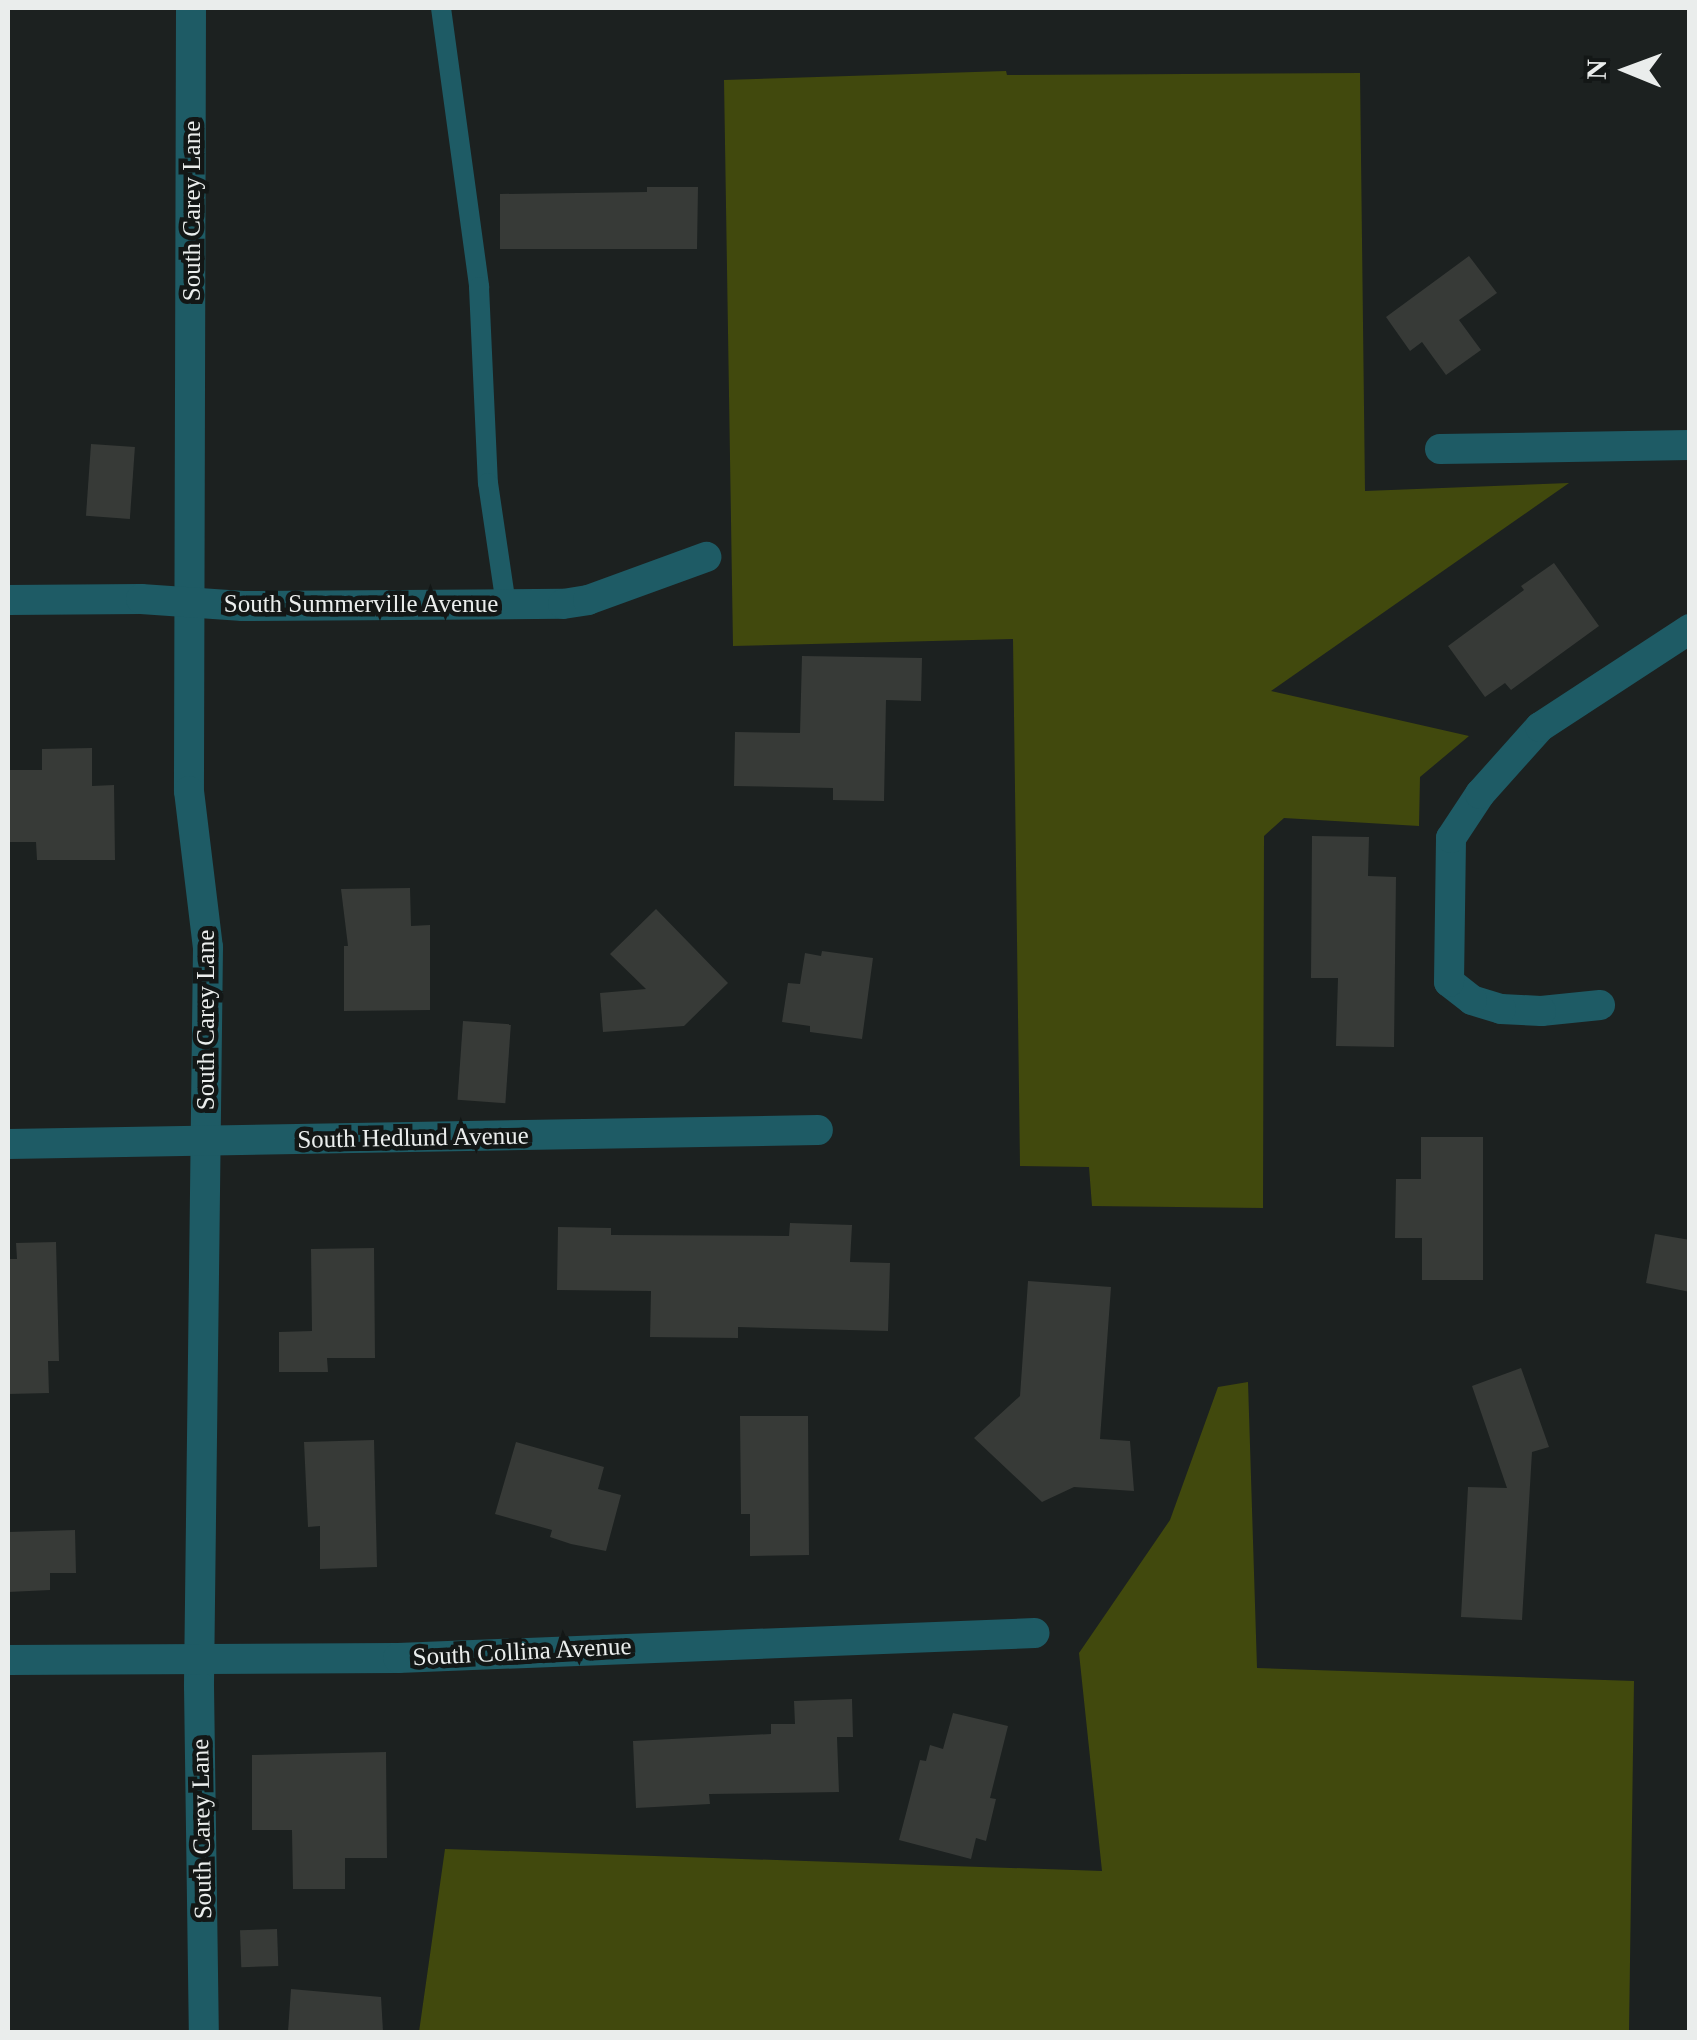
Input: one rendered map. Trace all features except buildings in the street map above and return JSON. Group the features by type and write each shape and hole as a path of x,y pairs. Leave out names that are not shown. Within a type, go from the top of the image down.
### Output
{"street":[{"name":"South Carey Lane","path":"191,8 189,791 208,946 201,1658 204,2032"},
{"path":"1440,449 1690,446"},
{"name":"South Summerville Avenue","path":"8,600 506,604 588,600 706,557"},
{"path":"1600,1005 1541,1012 1501,1009 1472,1000 1449,982 1451,838 1480,794 1540,726 1690,630"},
{"name":"South Hedlund Avenue","path":"8,1144 818,1130"},
{"name":"South Collina Avenue","path":"8,1660 398,1658 1036,1633"}],"lane":[{"path":"440,8 479,287 488,483 506,604"}],"green space":[{"path":"1006,71 1007,75 1360,73 1365,491 1569,483 1271,691 1469,736 1420,777 1419,826 1284,818 1264,836 1263,1208 1092,1206 1089,1167 1020,1166 1013,639 733,646 724,80"},
{"path":"1248,1382 1257,1668 1634,1681 1629,2032 419,2032 445,1849 1102,1871 1079,1653 1170,1520 1218,1387"}]}
